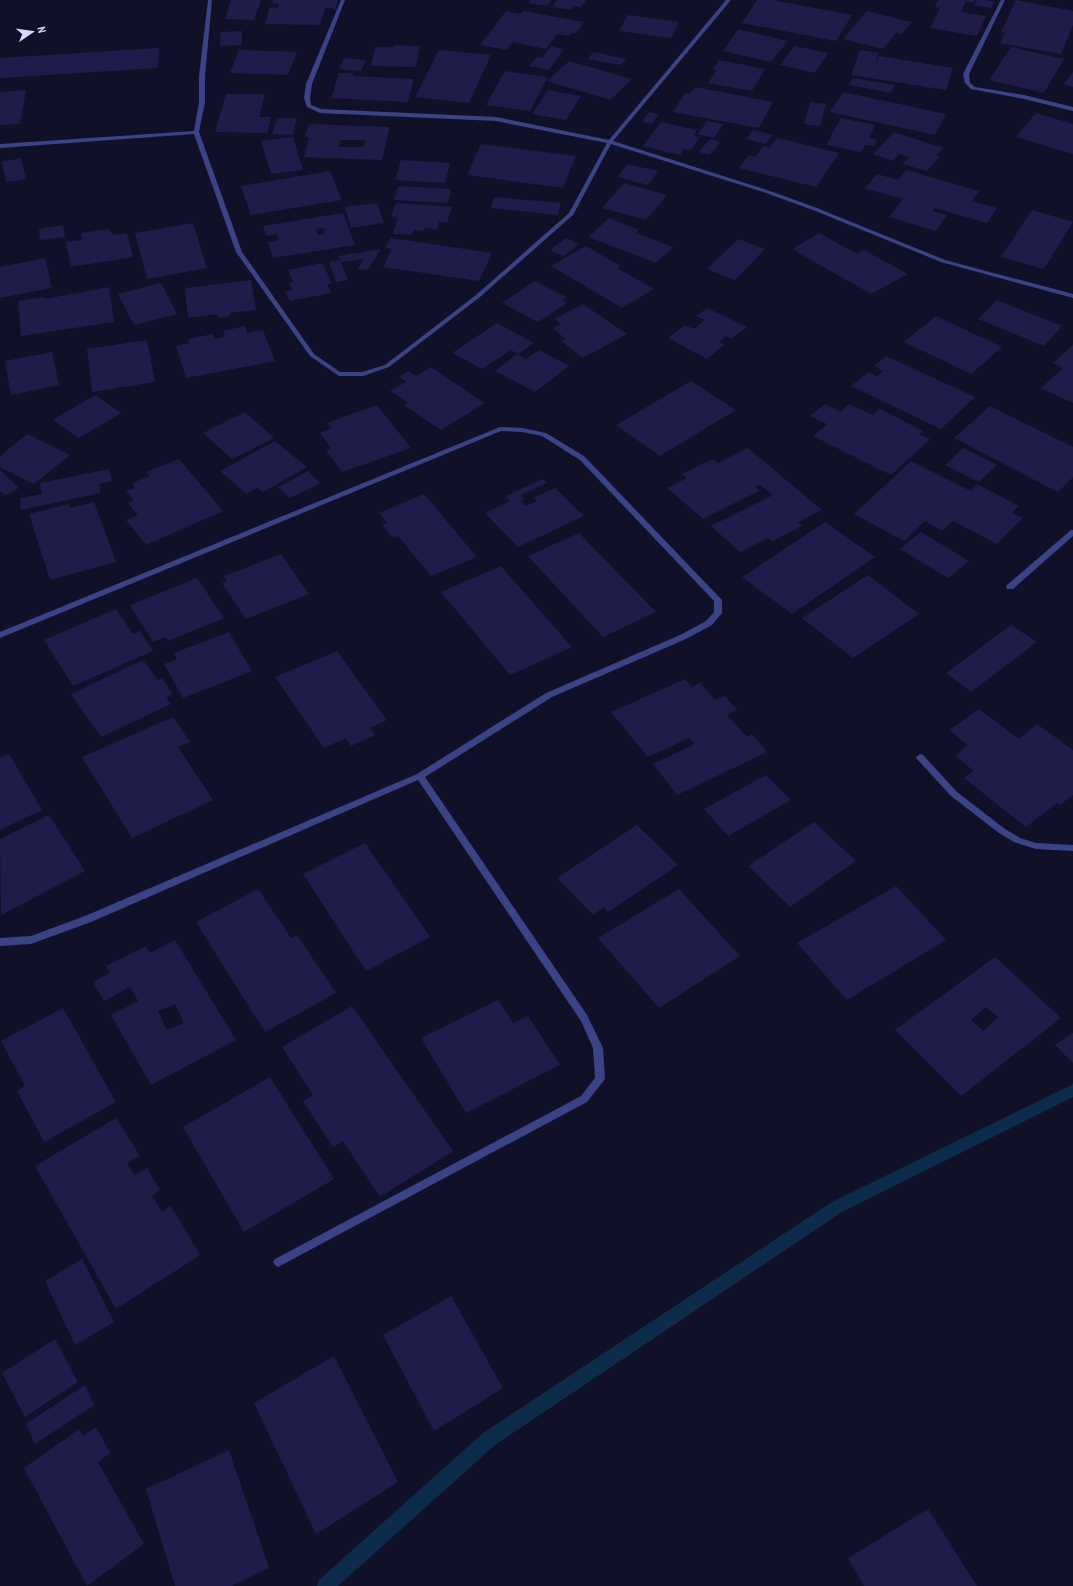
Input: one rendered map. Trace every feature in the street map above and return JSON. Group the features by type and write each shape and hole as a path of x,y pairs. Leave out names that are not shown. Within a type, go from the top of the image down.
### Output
{"street":[{"path":"210,0 202,76 202,102 196,132 239,252 312,355 339,374 363,374 387,366 490,286 571,214 610,142 729,0"},
{"path":"342,0 309,84 307,98 309,106 320,111 496,120 610,142 795,202 943,261 1073,296"},
{"path":"1003,0 966,74 968,83 973,88 1024,97 1073,109"},
{"path":"0,146 196,132"},
{"path":"0,635 492,431 500,430 522,430 544,434 582,458 718,600 718,613 709,623 683,637 549,695 420,776 88,919 31,940 0,942"},
{"path":"1010,587 1073,532"},
{"path":"920,757 954,794 1002,831 1017,840 1036,846 1073,848"},
{"path":"278,1262 584,1099 600,1079 598,1048 584,1018 420,776"}],"building":[{"path":"231,0 261,0 254,20 225,19"},
{"path":"273,0 338,0 336,9 325,8 320,25 265,24 270,7 278,8 279,4 271,3"},
{"path":"530,0 552,0 547,6 528,3"},
{"path":"557,0 586,0 581,7 574,6 571,10 552,7"},
{"path":"757,0 772,0 852,15 836,41 742,23"},
{"path":"938,0 975,0 973,3 966,1 961,12 986,16 977,36 930,28 940,8 935,7"},
{"path":"977,0 995,2 991,8 974,5"},
{"path":"1016,0 1073,11 1073,25 1061,54 1000,43 1005,33 1001,32"},
{"path":"506,11 521,14 523,11 584,22 575,34 571,33 569,36 557,34 546,49 512,42 507,50 480,45"},
{"path":"867,11 912,22 902,34 896,33 883,49 843,39"},
{"path":"628,15 679,22 671,38 619,31"},
{"path":"738,29 788,41 771,62 723,51"},
{"path":"242,31 242,45 220,46 221,32"},
{"path":"394,45 420,46 416,67 371,66 375,47 393,47"},
{"path":"551,46 564,49 549,70 529,66 537,57 542,58"},
{"path":"794,46 828,53 815,73 780,65"},
{"path":"1011,47 1064,59 1044,93 989,80"},
{"path":"159,48 158,68 0,78 0,58"},
{"path":"239,50 297,52 288,75 230,73"},
{"path":"439,50 491,55 469,103 415,97"},
{"path":"860,50 879,53 873,71 879,56 953,68 946,90 851,75"},
{"path":"593,52 626,59 621,65 588,59"},
{"path":"344,58 366,60 361,71 339,69"},
{"path":"719,60 765,69 752,91 708,83 717,70 713,69"},
{"path":"569,61 632,79 610,100 547,81"},
{"path":"505,71 548,77 530,111 486,105"},
{"path":"1073,72 1073,87 1064,84"},
{"path":"339,73 353,73 353,76 414,79 408,102 331,98"},
{"path":"853,78 895,85 891,93 849,85"},
{"path":"695,87 773,102 759,128 673,112 685,93 690,94"},
{"path":"26,90 20,124 0,125 0,92"},
{"path":"548,90 581,96 566,120 532,114"},
{"path":"843,92 946,114 935,135 830,112"},
{"path":"226,94 265,94 259,117 271,117 267,133 215,132"},
{"path":"810,102 826,104 820,126 804,124"},
{"path":"649,112 659,114 652,124 642,122"},
{"path":"1036,113 1073,124 1073,154 1016,137"},
{"path":"277,118 297,118 293,135 272,134"},
{"path":"841,118 875,125 869,138 877,139 874,146 865,145 861,152 826,145"},
{"path":"707,121 723,124 714,138 698,134"},
{"path":"661,122 697,130 694,136 700,137 691,150 684,149 680,155 643,146"},
{"path":"309,124 390,127 382,160 304,157 309,137 305,137","holes":["340,140 365,140 364,147 339,147"]},
{"path":"753,130 773,135 766,144 746,139"},
{"path":"894,132 943,148 937,155 940,156 927,171 902,164 909,157 899,154 893,161 873,154"},
{"path":"293,137 303,170 271,174 261,141"},
{"path":"777,138 839,153 816,187 739,168 749,155 756,157 763,146 769,148"},
{"path":"710,139 720,142 710,155 699,152"},
{"path":"481,144 576,156 563,188 467,175"},
{"path":"21,158 26,179 6,182 2,162"},
{"path":"401,160 450,163 445,183 395,180"},
{"path":"627,164 658,171 648,185 617,177"},
{"path":"906,170 979,191 972,201 997,208 987,223 935,208 932,211 947,215 936,231 889,217 903,199 865,188 877,174 898,180"},
{"path":"330,171 342,200 251,215 241,186"},
{"path":"624,183 667,195 646,220 602,208"},
{"path":"398,186 451,189 448,203 394,200"},
{"path":"494,197 561,203 558,215 491,208"},
{"path":"377,203 384,223 351,228 345,207"},
{"path":"396,203 452,207 447,222 439,222 437,229 424,228 424,231 414,230 412,235 393,234 398,217 391,216"},
{"path":"1032,210 1073,222 1044,269 1001,257"},
{"path":"343,213 355,245 273,258 268,242 279,240 277,234 266,236 263,226","holes":["324,228 325,234 318,235 316,229"]},
{"path":"609,218 639,230 636,233 673,247 656,263 588,237"},
{"path":"193,223 207,268 147,279 135,233"},
{"path":"63,225 65,237 40,240 39,229"},
{"path":"110,229 112,235 127,233 133,257 71,267 66,242 82,240 81,233"},
{"path":"819,233 857,254 864,250 908,274 871,294 792,249"},
{"path":"391,238 492,253 479,281 383,267 392,249 385,248"},
{"path":"566,238 579,244 563,256 550,250"},
{"path":"738,239 765,249 735,280 707,269"},
{"path":"586,246 621,266 617,268 654,289 622,308 551,266"},
{"path":"381,249 368,270 358,269 363,259 342,262 338,256"},
{"path":"45,258 52,288 0,298 0,267"},
{"path":"340,260 348,280 336,282 329,262"},
{"path":"322,263 332,283 327,284 331,293 290,301 285,292 293,290 289,283 293,282 288,270"},
{"path":"251,280 256,310 230,313 230,316 218,318 217,314 188,318 185,288"},
{"path":"535,281 566,297 562,300 567,303 538,322 502,303"},
{"path":"161,283 177,314 134,325 118,294"},
{"path":"109,287 114,322 21,336 18,301 45,297 45,299"},
{"path":"997,300 1062,326 1044,346 978,319"},
{"path":"583,304 627,334 583,358 561,341 566,339 552,328 561,324 554,319"},
{"path":"707,308 747,327 731,339 726,336 719,342 725,344 707,359 668,338 685,325 694,329 705,320 696,316"},
{"path":"936,316 1002,347 971,374 904,342"},
{"path":"497,323 534,343 518,354 511,350 482,369 452,353"},
{"path":"245,326 247,333 263,330 275,361 186,378 176,346 189,343 188,339 213,334 214,339 225,337 223,331"},
{"path":"147,340 155,382 92,392 87,349"},
{"path":"1073,345 1073,403 1041,388 1063,368 1053,363"},
{"path":"539,350 569,366 535,392 495,371 517,354 526,359"},
{"path":"52,352 59,385 11,395 5,361"},
{"path":"886,356 975,397 941,429 851,386 868,372 877,376 883,371 874,366"},
{"path":"431,367 485,403 441,430 404,405 408,403 390,391 406,382 399,377 408,371 416,376"},
{"path":"691,381 736,410 660,456 616,425"},
{"path":"95,395 121,413 79,438 53,420"},
{"path":"825,404 841,412 849,404 873,415 880,409 923,431 919,434 930,439 891,475 813,436 827,424 810,416"},
{"path":"377,405 411,448 342,472 326,450 331,448 320,433 332,428 327,423"},
{"path":"990,406 1073,447 1073,477 1058,492 954,438"},
{"path":"245,412 274,438 232,459 203,433"},
{"path":"27,434 70,455 34,484 0,467 0,456"},
{"path":"275,441 307,467 263,492 257,488 247,494 220,471"},
{"path":"748,448 822,510 798,522 802,526 773,541 768,538 740,552 711,526 773,495 760,485 755,487 759,491 703,519 667,488 687,478 682,474 713,459 718,463"},
{"path":"963,448 997,465 979,482 945,465"},
{"path":"179,459 223,511 146,545 126,520 138,515 128,503 134,500 126,491 135,488 132,483 150,476 147,472"},
{"path":"911,461 971,491 977,484 1019,506 1012,513 1023,518 997,544 953,521 942,531 925,521 904,541 854,514"},
{"path":"109,469 112,481 99,484 101,493 21,510 20,498 42,494 40,483"},
{"path":"0,470 19,488 5,495 0,491"},
{"path":"308,471 320,483 290,498 278,487"},
{"path":"543,479 547,483 521,495 525,499 521,501 526,506 537,501 533,498 555,488 584,516 518,547 485,513 510,501 506,496"},
{"path":"424,494 477,557 431,576 398,536 393,538 382,525 387,523 379,513"},
{"path":"94,502 116,562 50,580 29,514 69,504 70,508"},
{"path":"825,522 875,557 792,614 742,577"},
{"path":"921,532 969,561 948,578 900,549"},
{"path":"579,533 656,612 603,637 528,556"},
{"path":"281,554 309,594 246,619 222,583 227,581 224,576"},
{"path":"501,566 572,647 510,675 441,592"},
{"path":"868,575 919,614 853,658 802,618"},
{"path":"197,578 224,618 168,641 166,637 153,642 130,605"},
{"path":"116,609 133,634 140,631 153,651 73,686 44,640"},
{"path":"1011,625 1037,642 971,692 946,673"},
{"path":"229,632 252,671 183,698 164,664 177,659 174,653"},
{"path":"337,651 387,720 370,728 375,735 351,746 346,738 324,748 275,677"},
{"path":"143,660 158,680 162,678 173,694 166,698 171,704 101,737 71,694"},
{"path":"685,679 692,687 700,683 715,700 725,696 737,710 727,715 747,737 752,734 767,752 677,795 653,764 695,744 689,738 648,757 611,712"},
{"path":"979,709 1019,739 1037,724 1073,750 1073,795 1060,805 1057,803 1026,827 964,778 974,771 955,756 968,745 949,730"},
{"path":"173,717 190,742 178,747 213,800 132,838 82,757"},
{"path":"9,754 42,810 0,830 0,758"},
{"path":"766,775 791,800 728,836 704,809"},
{"path":"49,815 85,871 1,915 0,839"},
{"path":"814,822 856,861 790,907 748,866"},
{"path":"637,825 678,865 608,912 604,907 593,915 557,878"},
{"path":"365,843 430,937 366,971 303,874"},
{"path":"896,886 946,940 847,1000 797,943"},
{"path":"258,889 291,938 297,935 336,993 265,1032 196,922"},
{"path":"679,889 740,956 659,1008 598,938"},
{"path":"175,940 236,1040 151,1085 111,1015 138,1001 130,987 104,1001 93,982 110,973 106,966 146,946 150,953","holes":["175,1004 184,1023 167,1030 158,1011"]},
{"path":"995,957 1061,1018 961,1096 895,1030","holes":["986,1007 998,1017 983,1031 971,1020"]},
{"path":"498,1000 513,1023 528,1016 560,1065 466,1113 421,1038"},
{"path":"352,1006 453,1151 380,1197 343,1141 333,1147 303,1101 313,1095 282,1047"},
{"path":"63,1008 116,1102 44,1142 17,1091 25,1086 1,1041"},
{"path":"1073,1033 1073,1063 1055,1045"},
{"path":"270,1077 334,1179 244,1232 183,1127"},
{"path":"116,1118 140,1156 127,1163 134,1175 147,1168 160,1190 152,1196 162,1212 171,1206 200,1255 116,1309 35,1166"},
{"path":"82,1259 114,1322 75,1345 45,1281"},
{"path":"451,1296 503,1388 434,1431 383,1335"},
{"path":"55,1339 78,1382 25,1417 2,1373"},
{"path":"334,1356 398,1482 316,1534 254,1403"},
{"path":"85,1385 94,1405 35,1444 26,1424"},
{"path":"96,1427 110,1453 98,1462 144,1544 87,1586 24,1468 79,1429 83,1436"},
{"path":"229,1450 269,1568 232,1586 175,1586 146,1489"},
{"path":"928,1509 977,1586 864,1586 848,1558"}],"waterway":[{"path":"325,1586 489,1439 837,1207 1073,1090"}]}
